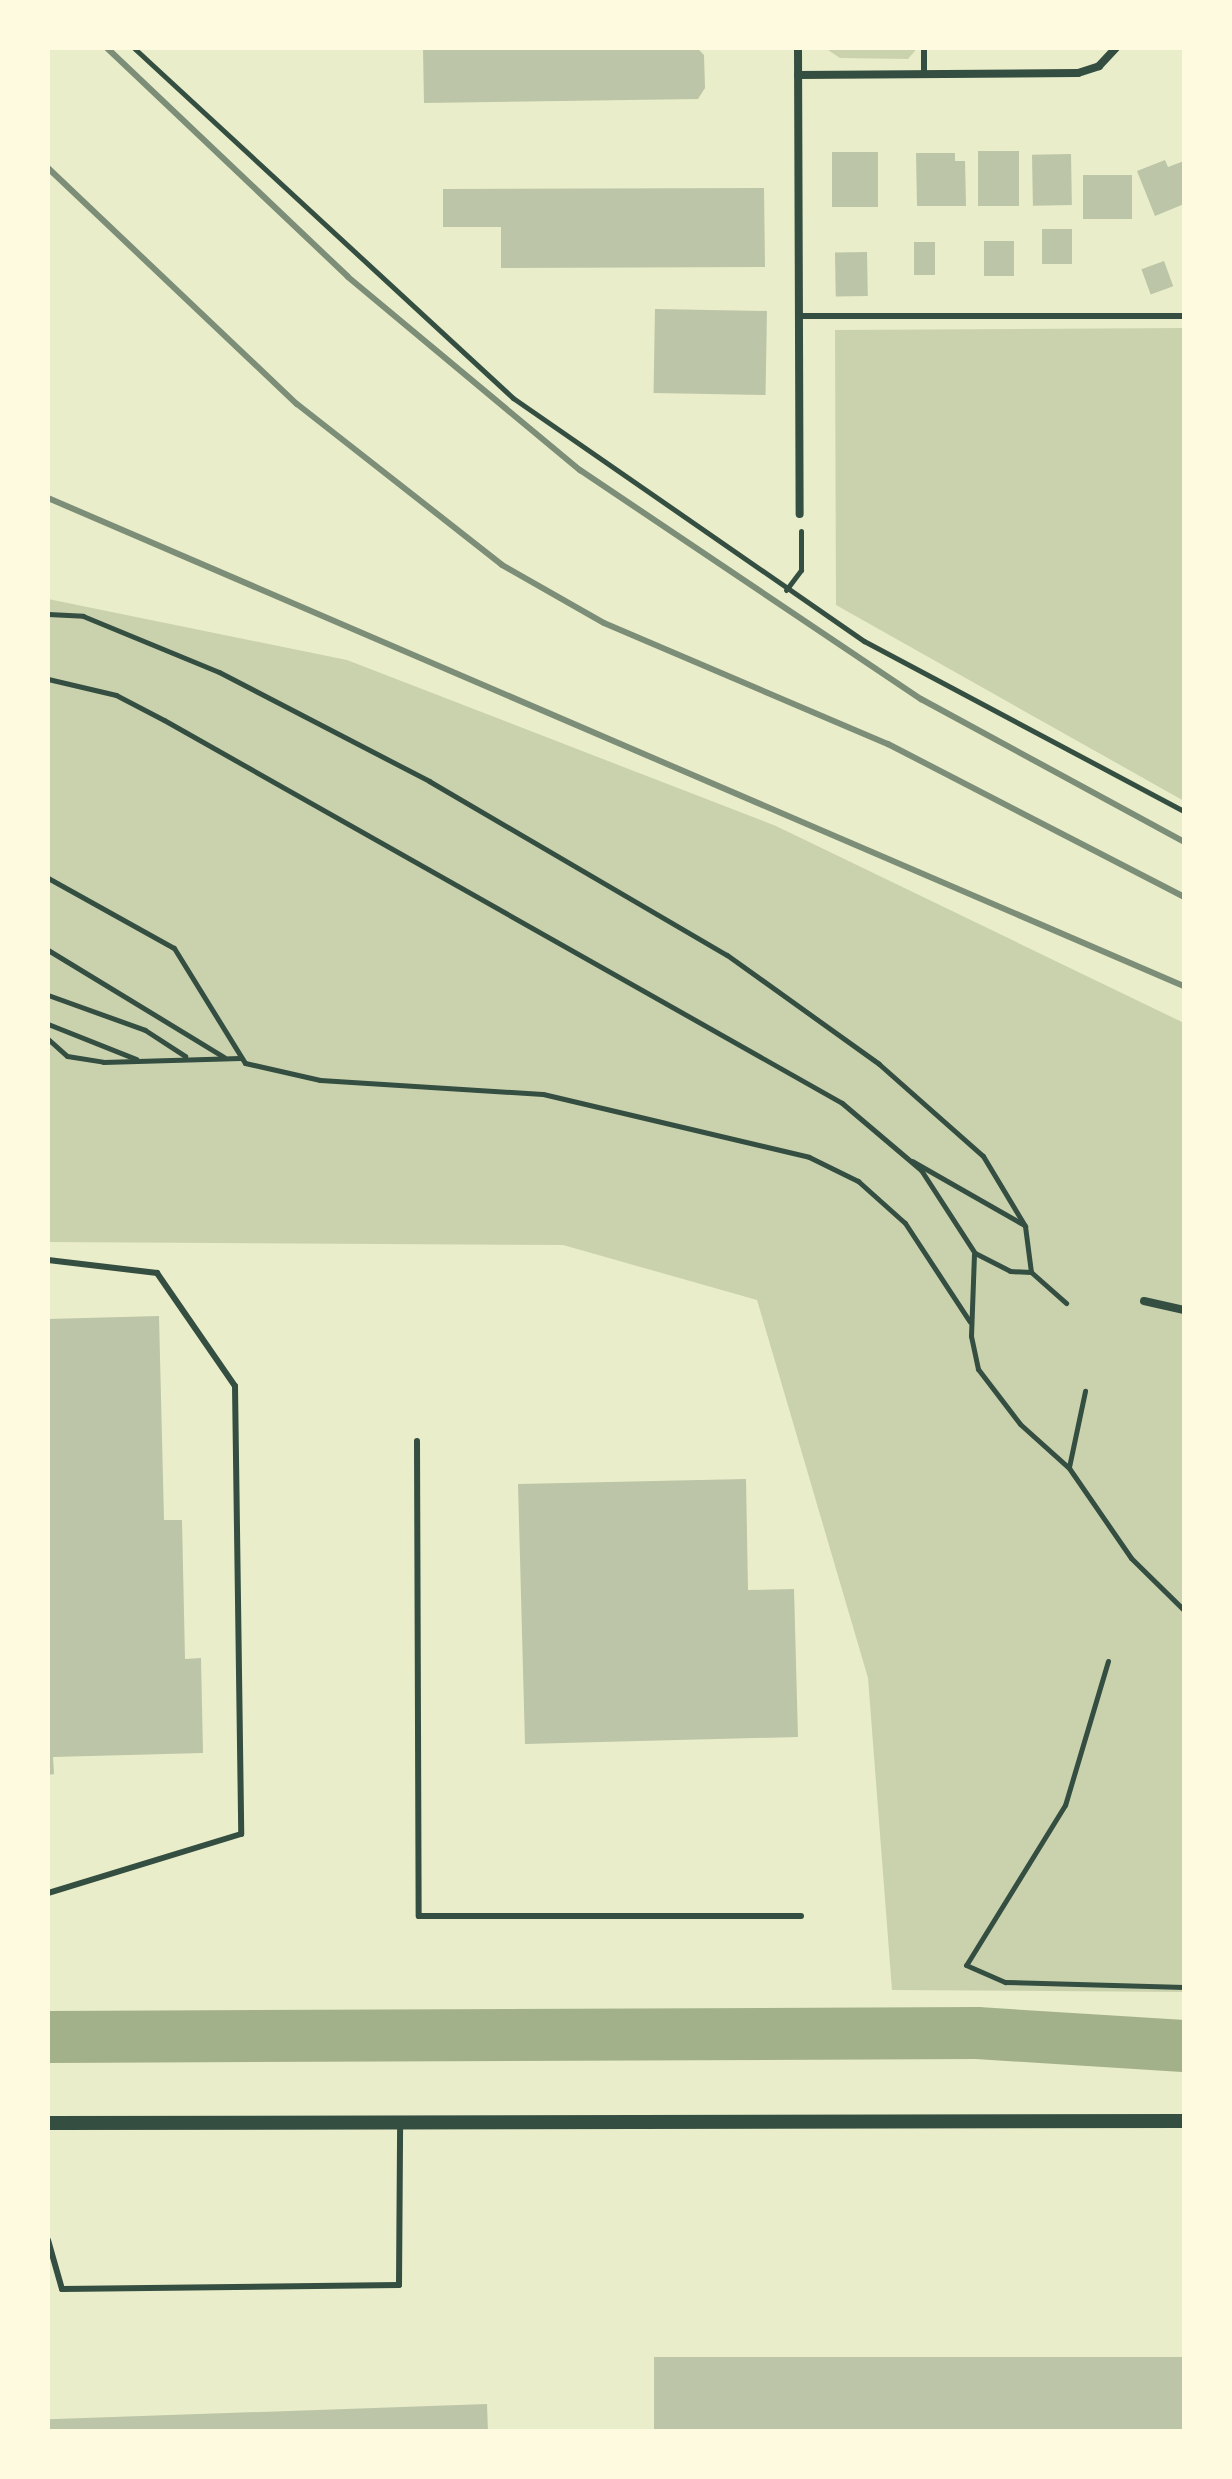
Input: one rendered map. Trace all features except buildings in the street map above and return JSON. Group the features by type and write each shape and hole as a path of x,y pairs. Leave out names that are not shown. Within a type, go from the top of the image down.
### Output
{"street":[{"path":"798,48 800,514"},
{"path":"798,75 1078,73 1099,66 1116,48"},
{"path":"1144,1301 1184,1310"},
{"path":"48,2123 1184,2121"}],"lane":[{"path":"924,48 924,75"},
{"path":"800,316 1184,316"},
{"path":"48,1260 157,1273 235,1386 241,1834 48,1893"},
{"path":"417,1441 419,1916 801,1916"},
{"path":"48,2240 62,2289 399,2285 400,2122"}],"path":[{"path":"134,48 513,398 786,590 864,641 1184,811"},
{"path":"786,590 801,570 800,514"},
{"path":"48,614 83,616 142,636 246,685 727,955 942,1117 983,1156 1025,1226 1031,1272"},
{"path":"48,679 116,695 272,780 842,1103 909,1160 1025,1226"},
{"path":"48,878 174,948 241,1058 261,1071 320,1080 543,1094 809,1157 858,1181 905,1223 970,1322"},
{"path":"48,950 224,1057"},
{"path":"48,995 145,1030 187,1057"},
{"path":"48,1024 136,1059"},
{"path":"48,1039 67,1056 241,1058"},
{"path":"909,1160 975,1253 1010,1271 1031,1272 1066,1303"},
{"path":"975,1253 970,1322 978,1369 1020,1424 1069,1468 1131,1558 1184,1610"},
{"path":"1069,1468 1085,1391"},
{"path":"1108,1661 1065,1805 966,1965 1005,1982 1184,1987"}],"green space":[{"path":"825,48 915,48 915,51 908,59 840,58"},
{"path":"1184,328 1184,801 836,605 835,330"},
{"path":"48,599 347,660 776,826 1184,1023 1184,1992 892,1990 868,1678 757,1300 563,1245 48,1242"}],"waterway":[{"path":"48,2037 977,2033 1184,2046"}],"railway":[{"path":"107,48 348,277 580,470 921,699 1184,842"},
{"path":"48,168 297,404 502,565 604,623 888,744 1184,897"},
{"path":"48,498 1184,986"}]}
